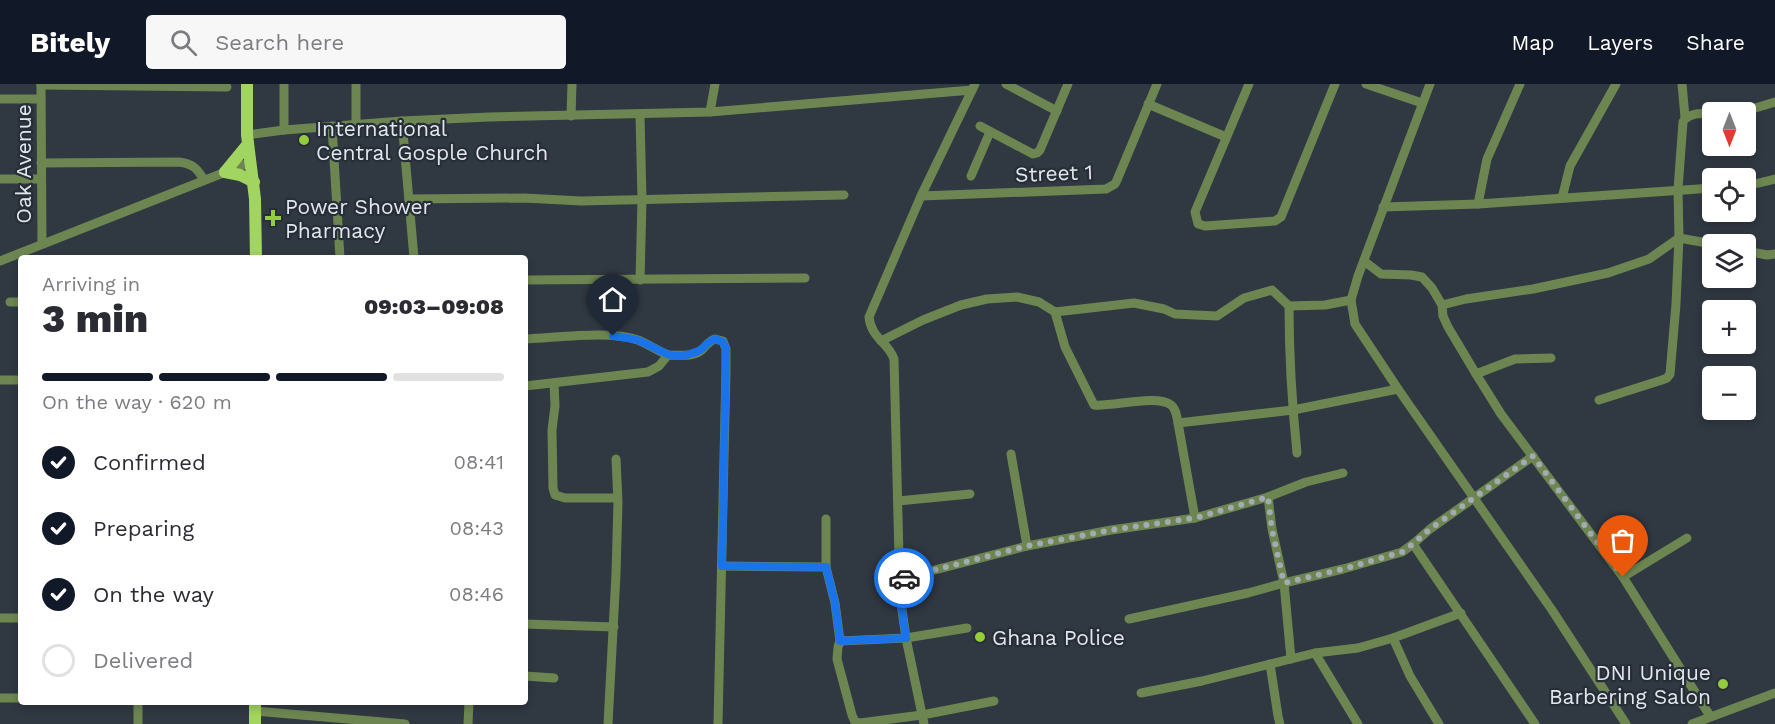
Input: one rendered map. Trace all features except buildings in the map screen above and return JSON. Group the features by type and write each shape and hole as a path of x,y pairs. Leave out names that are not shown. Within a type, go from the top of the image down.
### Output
{"main road":[{"path":"247,84 248,140 254,182 256,255"},
{"path":"248,140 225,172 240,175 254,182"},
{"path":"255,706 255,724"}],"street":[{"path":"284,84 284,130"},
{"path":"356,84 356,124"},
{"path":"571,116 572,84"},
{"path":"710,112 715,84"},
{"path":"1006,84 1057,111"},
{"path":"980,126 1033,154 1037,153 1068,84"},
{"name":"Street 1","path":"921,196 1106,189 1115,184 1117,180 1157,84"},
{"path":"1249,84 1195,212 1198,224 1205,226 1275,221 1283,214 1335,84"},
{"path":"1366,84 1422,103"},
{"path":"1430,84 1383,207 1351,300 1355,324 1473,498 1552,609 1626,724"},
{"path":"1478,204 1487,159 1520,84"},
{"path":"1562,198 1570,166 1616,84"},
{"path":"1599,400 1662,380 1670,374 1679,238 1678,189 1685,117 1682,84"},
{"path":"41,85 227,87"},
{"name":"Oak Avenue","path":"41,85 42,244"},
{"path":"248,140 284,130 356,124 489,117 710,112 974,87"},
{"path":"923,720 900,596 894,359 892,353 875,335 870,326 869,317 921,196 974,87"},
{"path":"0,99 41,99"},
{"path":"1756,108 1775,102"},
{"path":"1148,104 1226,137"},
{"path":"1685,117 1702,114"},
{"path":"640,115 642,200 640,280"},
{"path":"402,121 414,255"},
{"path":"332,126 340,255"},
{"path":"971,176 990,132"},
{"path":"41,163 179,162 190,164 198,169 204,180"},
{"path":"0,261 251,162"},
{"path":"0,179 41,179"},
{"path":"1756,184 1775,179"},
{"path":"1383,207 1478,204 1702,188"},
{"path":"409,199 524,198 581,201 844,195"},
{"path":"1442,305 1608,273 1649,259 1679,238 1702,242"},
{"path":"1756,253 1775,254"},
{"path":"1364,261 1381,274 1411,274 1422,277 1432,288 1442,305 1443,316 1476,374 1502,414 1623,577 1710,716"},
{"path":"528,280 805,278"},
{"path":"881,341 961,305 987,299 1017,297 1039,302 1055,312 1134,303 1164,309 1175,314 1216,316 1244,298 1272,290 1289,306 1351,300"},
{"path":"10,302 18,302"},
{"path":"1289,306 1288,322 1297,453"},
{"path":"1055,312 1065,347 1094,405 1151,400 1169,403 1174,408 1195,518"},
{"path":"528,339 613,336 637,340 668,356 700,352 707,342 715,339 723,342 726,349 718,724"},
{"path":"528,386 648,372 659,366 668,356"},
{"path":"1476,374 1515,359 1551,358"},
{"path":"0,380 18,380"},
{"path":"554,383 555,406 552,430 554,492 558,497 565,498 617,498"},
{"path":"1178,423 1293,410 1398,389"},
{"path":"1011,454 1027,546"},
{"path":"1129,619 1248,593 1402,552 1430,529 1533,456"},
{"path":"608,724 614,627 616,459"},
{"path":"900,579 1027,546 1111,530 1195,518 1268,497 1306,482 1342,473"},
{"path":"898,501 970,494"},
{"path":"1268,497 1272,530 1284,583 1291,659"},
{"path":"826,519 826,567 835,603 840,641 837,659 855,722 923,720 994,701"},
{"path":"1623,577 1687,537"},
{"path":"1413,544 1535,724"},
{"path":"722,566 826,567"},
{"path":"1142,693 1315,654 1358,648 1394,638 1461,613"},
{"path":"0,618 18,618"},
{"path":"528,624 614,627"},
{"path":"840,641 906,638 967,628"},
{"path":"1394,638 1410,676 1440,724"},
{"path":"1315,654 1358,724"},
{"path":"1270,664 1280,724"},
{"path":"528,676 554,678"},
{"path":"1692,724 1775,693"},
{"path":"0,698 18,698"},
{"path":"138,705 138,724"},
{"path":"468,724 469,705"},
{"path":"255,706 405,724"}],"way so far":[{"path":"904,578 1027,546 1111,530 1195,518 1268,497 1272,530 1284,583 1402,552 1430,529 1533,456 1623,577"}],"place":[{"name":"International Central Gosple Church","path":"304,140"},
{"name":"Power Shower Pharmacy","path":"273,218"},
{"name":"Ghana Police","path":"980,637"},
{"name":"DNI Unique Barbering Salon","path":"1723,684"}],"route":[{"path":"613,336 637,340 668,356 700,352 707,342 715,339 723,342 726,349 722,566 826,567 835,603 840,641 906,638 900,596 900,579 904,578"}]}
